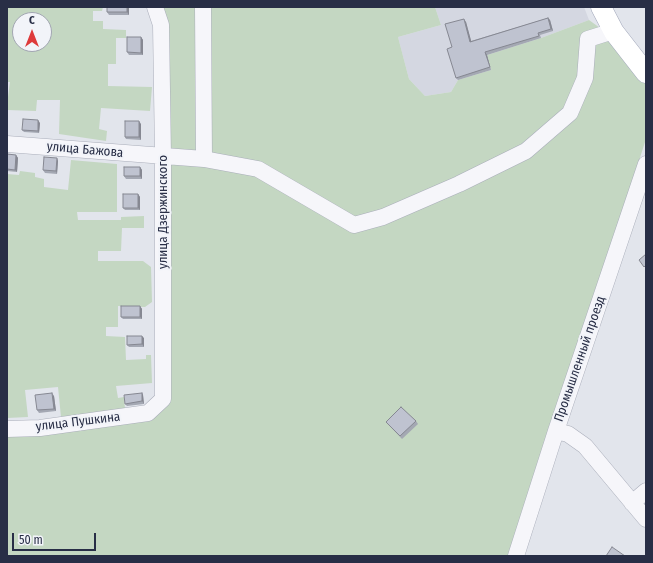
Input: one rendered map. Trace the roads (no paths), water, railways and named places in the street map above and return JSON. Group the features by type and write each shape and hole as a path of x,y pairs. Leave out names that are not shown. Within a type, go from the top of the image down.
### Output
{"main road":[{"path":"601,7 614,32 646,73"}],"street":[{"name":"улица Дзержинского","path":"148,413 162,399 164,156 161,25 155,7"},
{"path":"203,7 204,159"},
{"name":"улица Бажова","path":"7,144 204,159 258,169 354,225 383,217 459,184 526,151 570,113 585,78 588,39 614,32"},
{"name":"Промышленный проезд","path":"516,556 556,431 646,164"},
{"name":"улица Пушкина","path":"7,429 40,428 148,413"},
{"path":"556,431 568,434 585,446 646,519"},
{"path":"632,503 646,491"}]}
